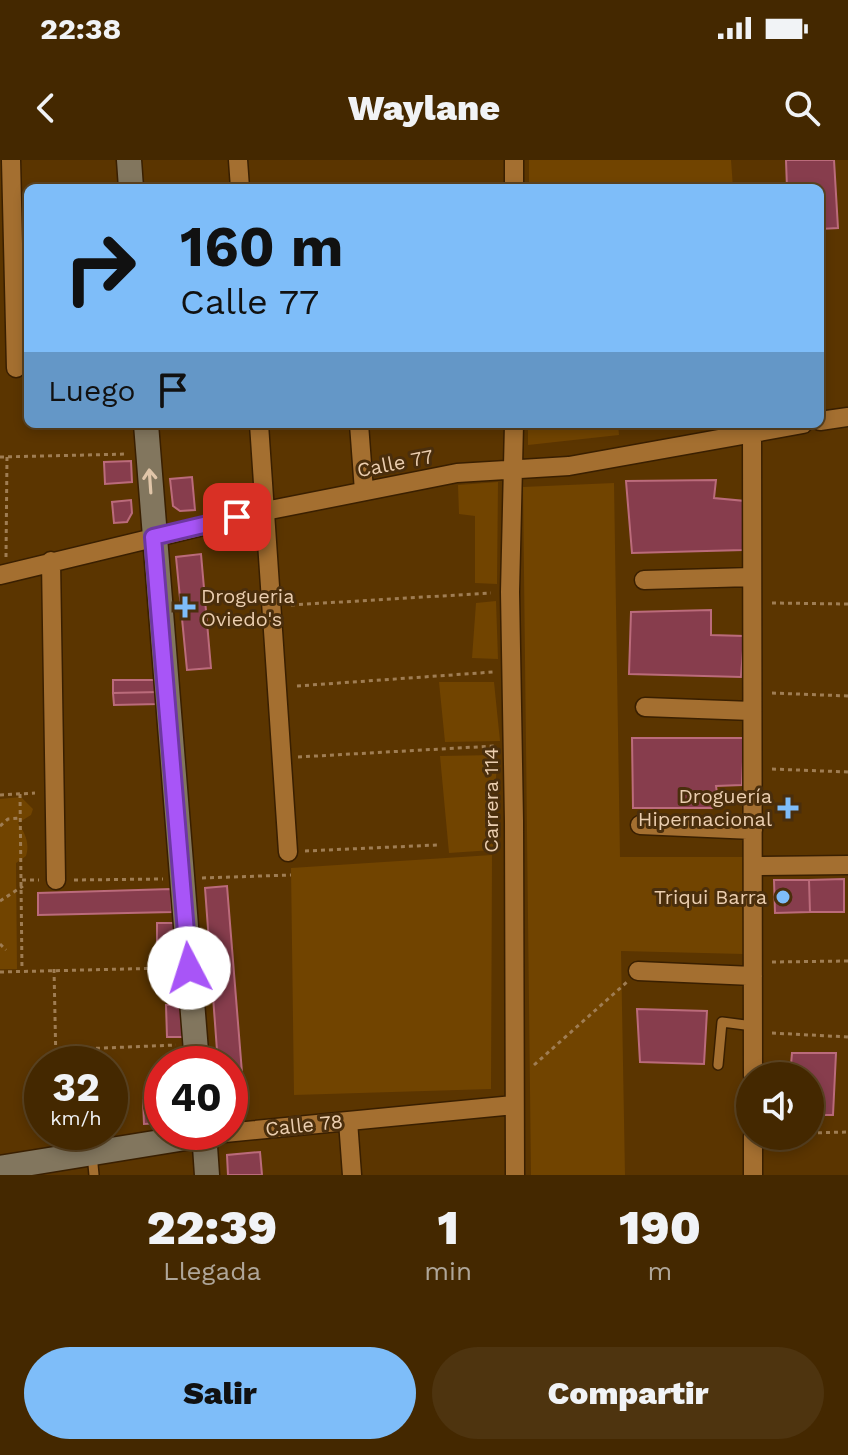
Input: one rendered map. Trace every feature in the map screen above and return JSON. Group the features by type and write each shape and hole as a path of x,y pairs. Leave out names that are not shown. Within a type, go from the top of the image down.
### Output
{"street":[{"path":"11,160 16,368"},
{"path":"129,160 131,184"},
{"path":"238,160 240,184"},
{"path":"514,160 514,184"},
{"path":"824,420 848,417"},
{"path":"146,428 195,1046"},
{"path":"259,428 288,852"},
{"path":"359,428 364,491"},
{"name":"Carrera 114","path":"514,428 510,592 515,1175"},
{"path":"752,428 753,1062"},
{"name":"Calle 77","path":"3,575 153,537 364,491 457,473 569,466 752,428"},
{"path":"51,561 56,880"},
{"path":"644,580 752,577"},
{"path":"645,707 752,701"},
{"path":"640,825 753,830"},
{"path":"753,866 848,865"},
{"path":"638,971 753,976"},
{"name":"Calle 78","path":"248,1130 348,1121 514,1096"},
{"path":"348,1121 352,1175"},
{"name":"Calle 78","path":"0,1168 93,1164 145,1150"},
{"path":"205,1150 207,1175"},
{"path":"753,1150 753,1175"}],"lane":[{"path":"718,1065 722,1022 753,1026"}],"path":[{"path":"0,457 148,453"},
{"path":"3,575 7,456"},
{"path":"271,606 510,592"},
{"path":"752,602 848,604"},
{"path":"277,688 511,671"},
{"path":"752,701 848,696"},
{"path":"282,758 513,745"},
{"path":"752,768 848,772"},
{"path":"0,795 55,792"},
{"path":"20,794 22,971"},
{"path":"0,826 8,819 21,818"},
{"path":"288,852 437,845"},
{"path":"22,880 291,875"},
{"path":"0,901 23,886"},
{"path":"0,944 6,950"},
{"path":"780,961 848,961"},
{"path":"0,972 189,968"},
{"path":"54,969 56,1046"},
{"path":"514,1096 523,1075 638,971"},
{"path":"772,1033 848,1037"},
{"path":"824,1133 848,1132"}],"shaded area":[{"path":"529,160 731,160 733,184 529,184"},
{"path":"528,428 618,428 619,435 528,445"},
{"path":"498,482 497,584 475,583 475,516 459,514 458,485"},
{"path":"614,483 620,857 744,857 744,954 621,951 625,1175 531,1175 523,487"},
{"path":"496,601 498,659 472,658 476,603"},
{"path":"439,682 494,682 500,741 445,742"},
{"path":"497,755 493,850 449,853 440,756"},
{"path":"21,797 33,809 31,815 18,823 25,834 27,847 26,856 16,863 17,969 0,969 0,799"},
{"path":"492,855 491,1089 294,1095 291,868"}],"building":[{"path":"786,160 834,160 838,228 824,229 824,184 787,184"},
{"path":"131,461 132,482 105,484 104,462"},
{"path":"192,477 195,510 180,511 173,506 170,479"},
{"path":"716,480 714,498 745,501 743,550 632,553 626,481"},
{"path":"131,500 132,513 127,522 114,523 112,502"},
{"path":"201,554 211,668 187,670 176,557"},
{"path":"711,610 711,635 744,636 741,677 629,674 631,612"},
{"path":"113,680 158,680 159,692 113,693"},
{"path":"159,692 159,704 114,705 113,693"},
{"path":"632,738 744,738 742,785 716,786 719,808 633,808"},
{"path":"844,879 844,912 810,912 809,880"},
{"path":"774,880 809,880 810,912 775,913"},
{"path":"227,886 240,1046 217,1046 205,888"},
{"path":"171,889 172,912 38,915 38,893"},
{"path":"157,923 176,923 176,956 157,956"},
{"path":"186,1004 187,1037 167,1037 166,1005"},
{"path":"637,1009 707,1011 704,1064 640,1062"},
{"path":"792,1053 836,1053 833,1115 824,1115 824,1062 791,1062"},
{"path":"260,1152 262,1175 228,1175 227,1155"}],"place":[{"name":"Drogueria Oviedo's","path":"185,607"},
{"name":"Droguería Hipernacional","path":"788,808"},
{"name":"Triqui Barra","path":"783,897"}],"route":[{"path":"189,968 153,537 237,517"}]}
